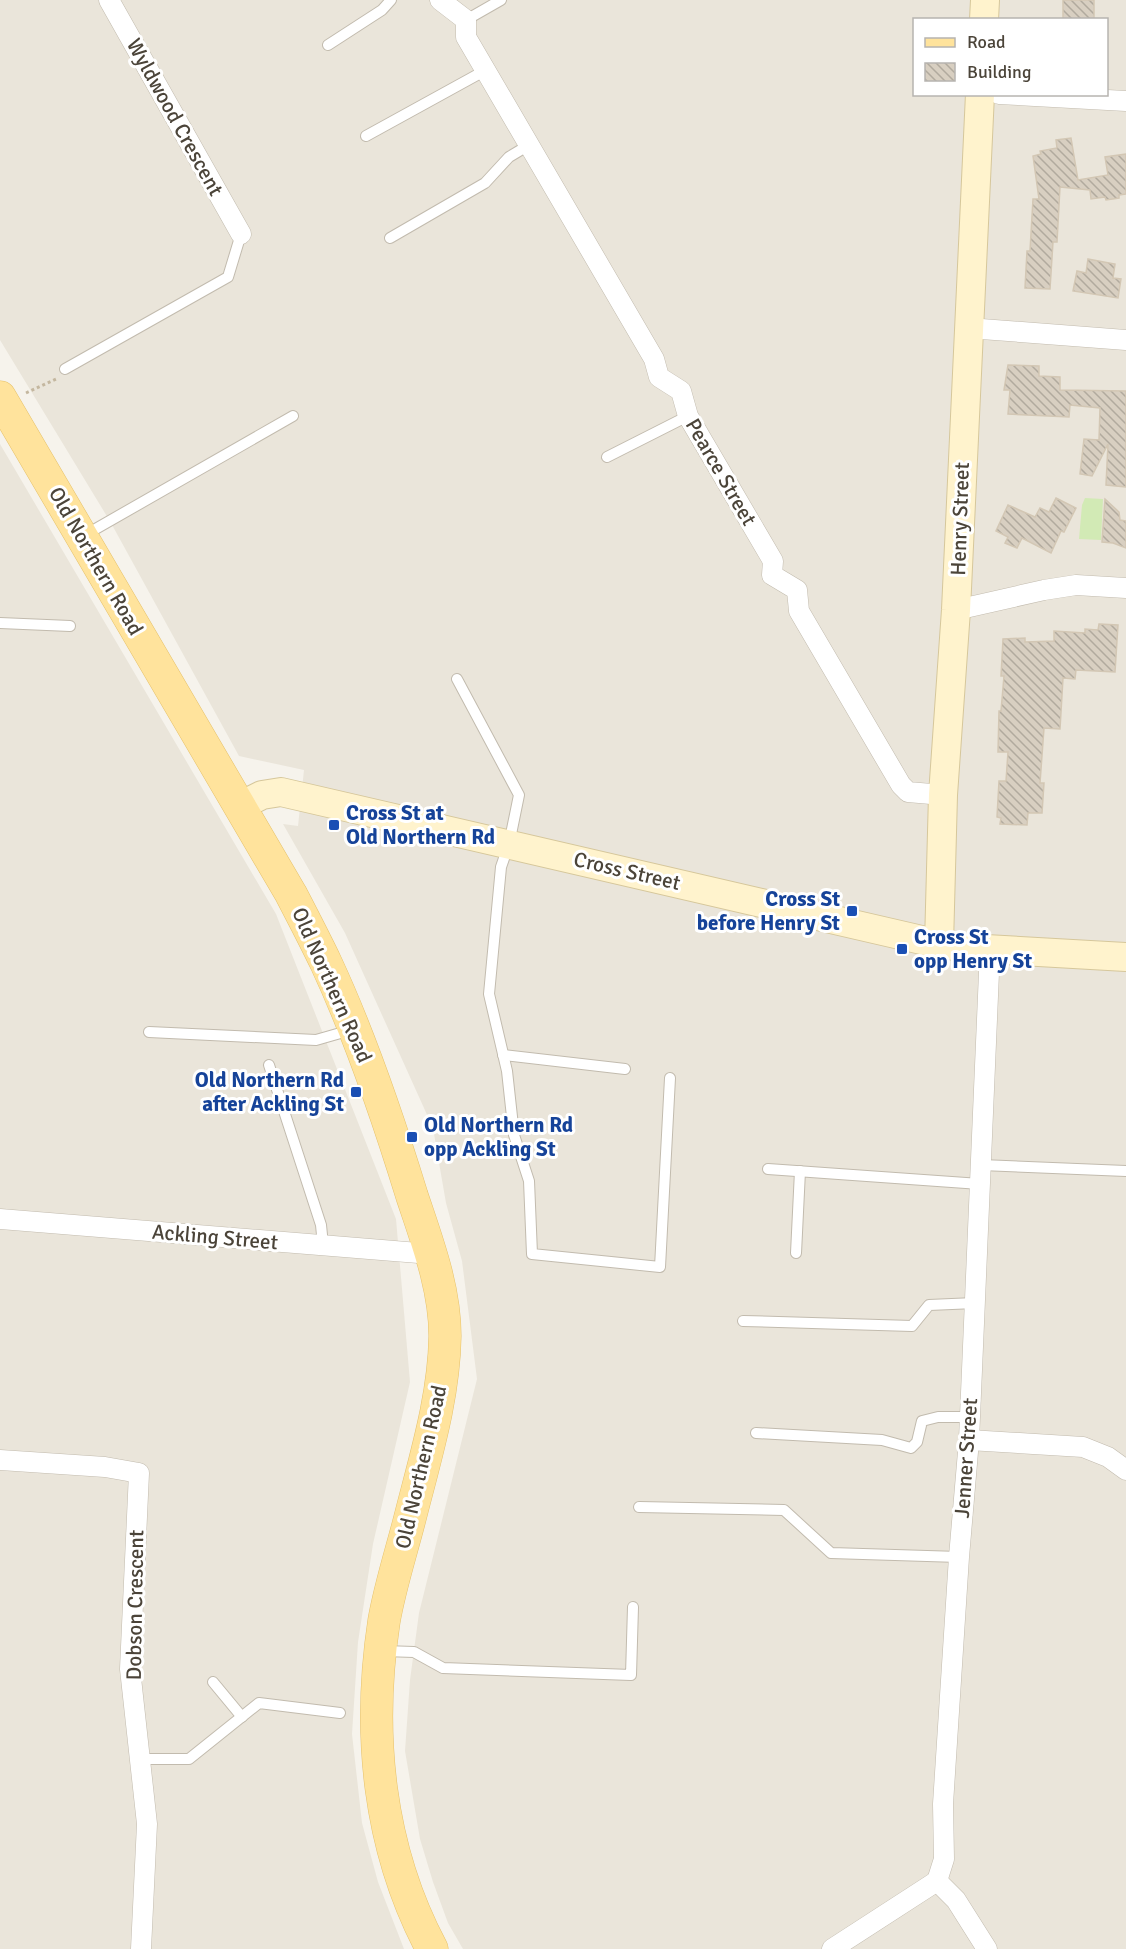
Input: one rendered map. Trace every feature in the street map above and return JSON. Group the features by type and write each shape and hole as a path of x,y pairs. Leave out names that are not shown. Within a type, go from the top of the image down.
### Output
{"main road":[{"name":"Old Northern Road","path":"12,396 82,537 291,894 316,943 354,1029 393,1135 431,1254 441,1293 445,1332 444,1365 436,1414 385,1618 377,1679 375,1727 379,1781 387,1830 404,1886 432,1949"}],"street":[{"name":"Wyldwood Crescent","path":"109,0 241,234"},
{"path":"440,0 465,20"},
{"path":"984,18 985,0"},
{"name":"Pearce Street","path":"465,20 466,37 654,359 659,377 681,391 688,416 773,561 772,575 797,590 800,611 901,784 908,792 943,795"},
{"name":"Henry Street","path":"939,944 943,795 956,610 980,96"},
{"path":"1035,96 1126,101"},
{"path":"968,328 1126,340"},
{"path":"956,610 1076,585 1126,588"},
{"name":"Cross Street","path":"240,806 262,795 281,792 939,944 1126,957"},
{"name":"Jenner Street","path":"937,1881 944,1859 943,1804 969,1440 990,949"},
{"name":"Ackling Street","path":"0,1219 431,1254"},
{"path":"969,1440 1083,1448 1108,1457 1126,1470"},
{"name":"Dobson Crescent","path":"0,1460 105,1467 139,1473 130,1669 147,1824 141,1949"},
{"path":"832,1949 937,1881 956,1900 987,1949"}],"lane":[{"path":"328,45 382,10 392,0"},
{"path":"465,20 501,0"},
{"path":"366,136 486,70"},
{"path":"390,238 485,183 509,157 530,145"},
{"path":"65,369 228,277 241,234"},
{"path":"82,537 292,416"},
{"path":"606,457 688,416"},
{"path":"0,623 70,626"},
{"path":"457,679 519,795 509,844 501,867 489,994 503,1055 514,1135 529,1181 532,1254 660,1267 670,1078"},
{"path":"149,1032 316,1040 354,1029"},
{"path":"503,1055 625,1069"},
{"path":"269,1065 321,1225 323,1245"},
{"path":"768,1168 800,1171 981,1174 1126,1172"},
{"path":"796,1253 800,1171"},
{"path":"743,1321 912,1326 929,1305 975,1303"},
{"path":"756,1433 882,1440 911,1448 917,1442 922,1421 938,1417 970,1417"},
{"path":"639,1507 784,1510 831,1553 959,1557"},
{"path":"381,1651 414,1652 443,1668 631,1675 633,1607"},
{"path":"213,1682 242,1717"},
{"path":"140,1759 189,1759 259,1703 340,1713"}],"path":[{"path":"12,396 56,379 65,369"}],"shaded area":[{"path":"0,0 1126,0 1126,1949 463,1949 448,1923 420,1839 405,1751 410,1680 419,1613 477,1379 462,1261 446,1203 433,1128 345,933 283,824 298,826 304,770 239,756 111,523 0,340"},
{"path":"0,444 276,914 396,1219 410,1382 373,1544 358,1642 352,1734 362,1823 378,1882 404,1949 0,1949"}],"green space":[{"path":"1085,498 1103,499 1101,540 1079,539 1082,505"}],"building":[{"path":"1063,0 1094,0 1094,18 1063,18"},
{"path":"1071,138 1078,180 1108,175 1105,157 1126,154 1126,194 1119,195 1119,198 1106,200 1105,197 1091,199 1090,190 1060,187 1057,242 1053,242 1050,289 1025,288 1033,199 1039,199 1033,156 1041,154 1040,151 1057,148 1056,140"},
{"path":"1088,259 1115,264 1113,278 1121,279 1118,298 1073,291 1077,271 1086,273"},
{"path":"1008,365 1039,366 1039,376 1060,377 1060,390 1126,391 1126,487 1106,485 1108,444 1092,476 1080,474 1084,439 1099,440 1100,408 1070,405 1069,417 1008,414 1010,390 1004,390"},
{"path":"1056,498 1076,508 1064,532 1061,531 1051,553 1022,538 1017,548 1005,543 1008,537 996,531 1008,505 1035,517 1040,508 1049,512"},
{"path":"1105,499 1119,512 1120,520 1126,521 1126,548 1102,542"},
{"path":"1099,624 1118,625 1115,672 1076,670 1075,679 1063,678 1060,729 1044,728 1040,783 1044,783 1042,813 1028,813 1027,825 1000,824 1001,818 997,817 999,781 1006,781 1008,752 998,752 999,711 1001,711 1004,676 1001,676 1003,639 1025,638 1025,642 1054,641 1054,631 1085,633 1085,629 1098,630"}],"place":[{"name":"Cross St at Old Northern Rd","path":"334,825"},
{"name":"Cross St before Henry St","path":"852,911"},
{"name":"Cross St opp Henry St","path":"902,949"},
{"name":"Old Northern Rd after Ackling St","path":"356,1092"},
{"name":"Old Northern Rd opp Ackling St","path":"412,1137"}]}
